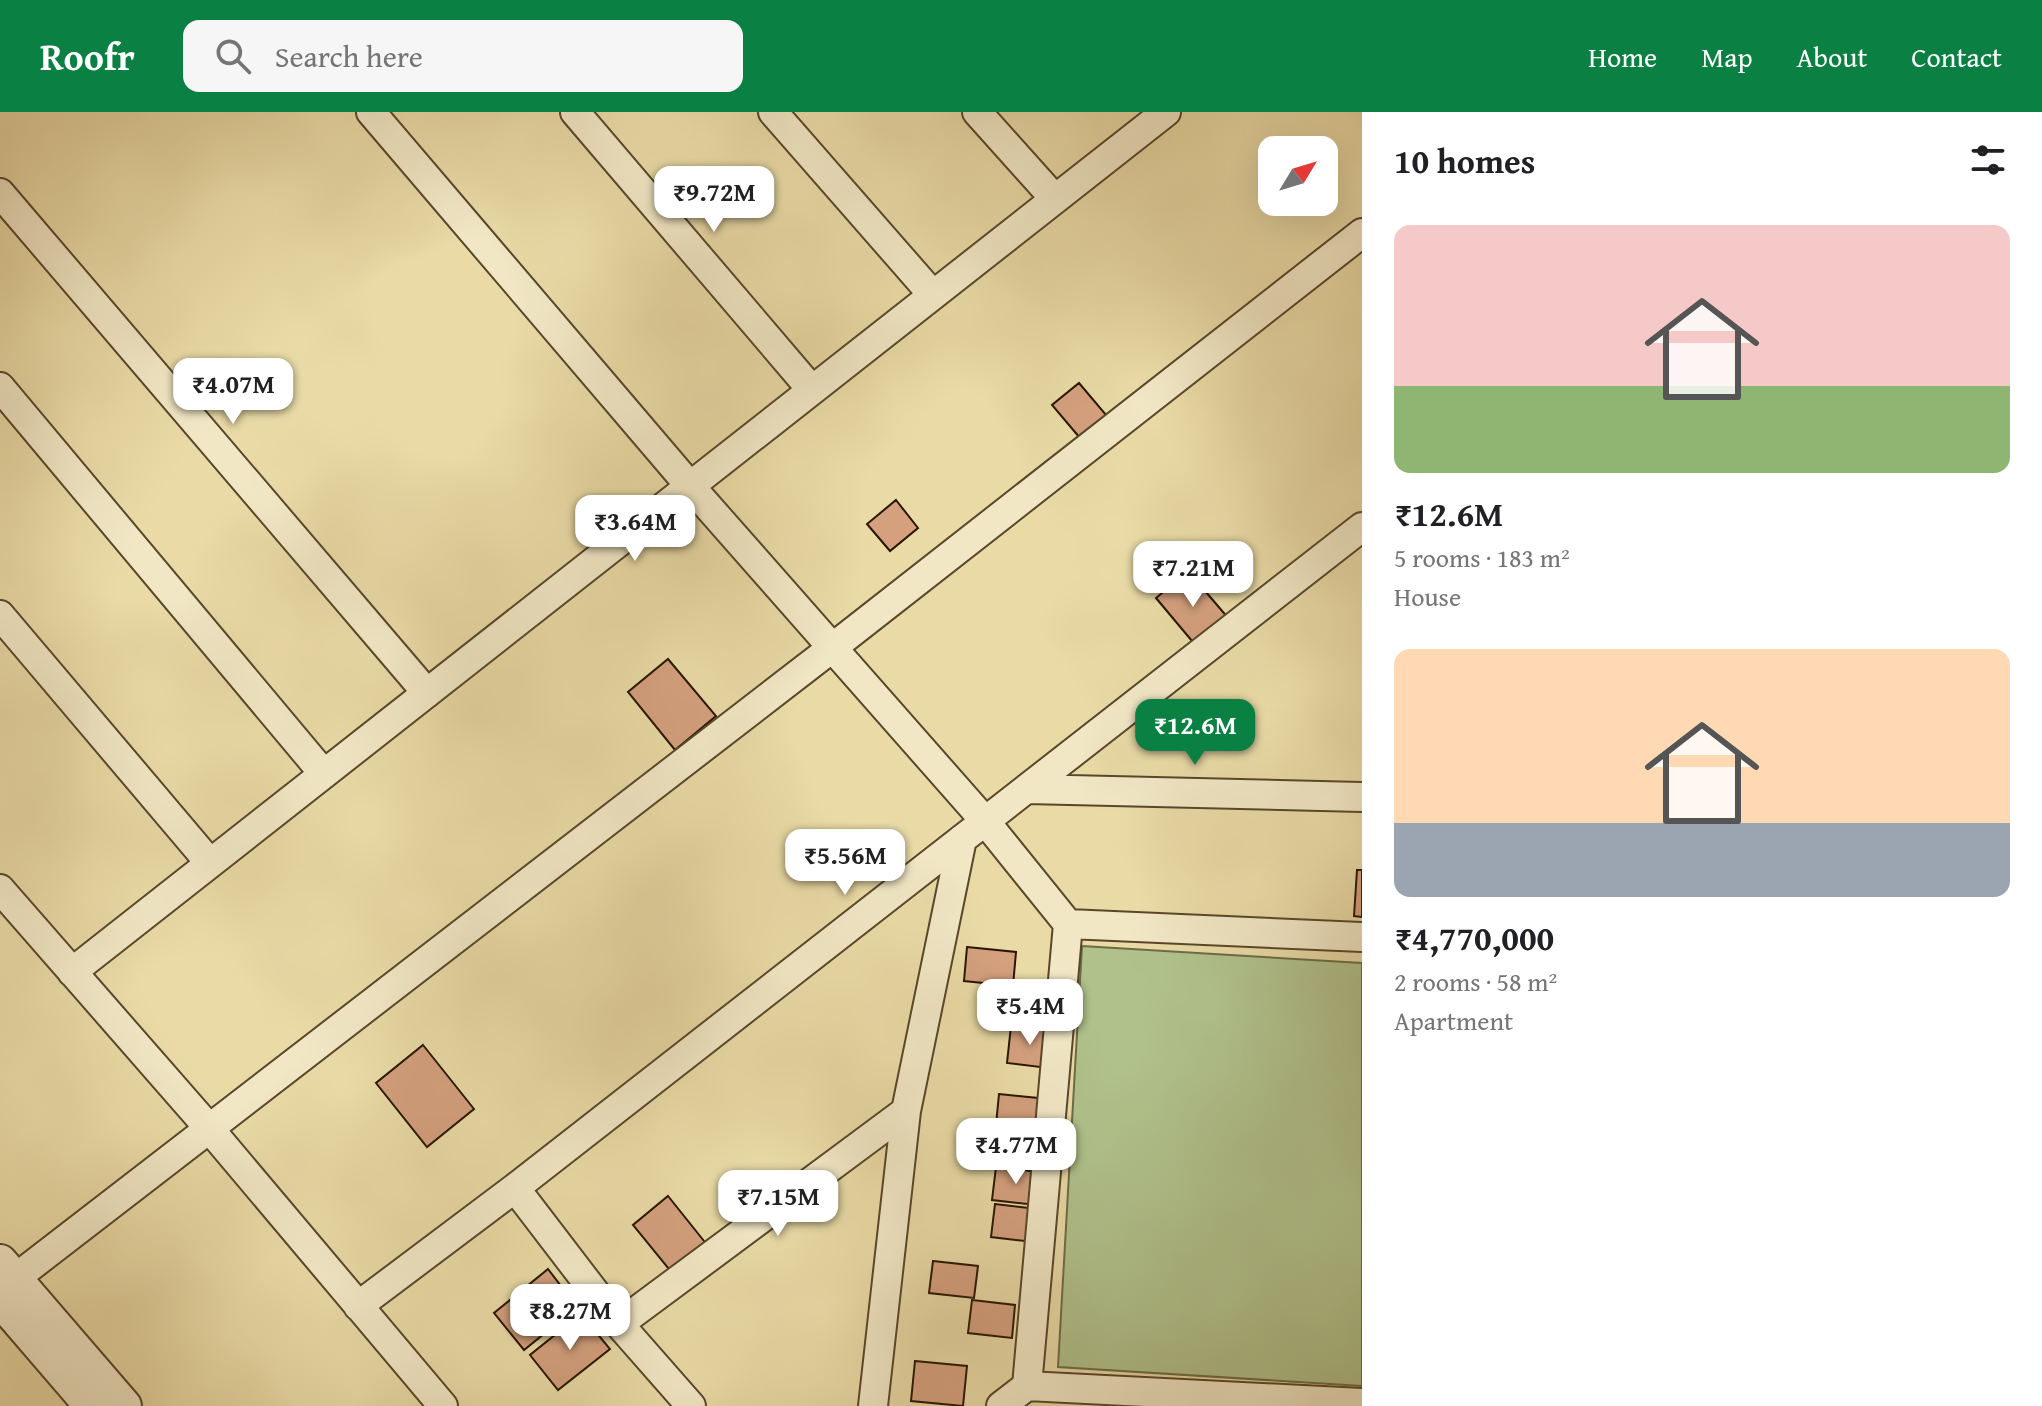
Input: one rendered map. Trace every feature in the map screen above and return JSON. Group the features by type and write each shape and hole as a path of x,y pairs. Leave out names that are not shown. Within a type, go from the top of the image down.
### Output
{"street":[{"path":"371,112 690,486 985,821 1068,924 1027,1386"},
{"path":"575,112 812,390"},
{"path":"773,112 933,295"},
{"path":"977,112 1055,199"},
{"path":"72,972 1166,112"},
{"path":"0,193 427,693"},
{"path":"4,1282 832,648 1362,233"},
{"path":"0,387 324,774"},
{"path":"358,1306 515,1188 1362,527"},
{"path":"0,615 210,863"},
{"path":"1027,789 1358,793"},
{"path":"873,1406 906,1111 962,839"},
{"path":"0,889 208,1127 443,1406"},
{"path":"1068,924 1362,937"},
{"path":"619,1324 906,1111"},
{"path":"515,1188 619,1324 691,1406"},
{"path":"4,1282 92,1406"},
{"path":"4,1282 124,1406"},
{"path":"1001,1406 1027,1386 1362,1403"}],"green space":[{"path":"1082,946 1362,963 1362,1386 1058,1367"}],"building":[{"path":"1079,383 1107,416 1080,438 1052,405"},
{"path":"896,500 918,528 890,551 867,524"},
{"path":"1188,571 1229,619 1197,647 1156,598"},
{"path":"668,659 716,716 675,750 628,692"},
{"path":"1357,870 1362,870 1362,917 1354,916"},
{"path":"967,947 1016,952 1013,986 964,981"},
{"path":"1011,1026 1053,1030 1048,1068 1007,1063"},
{"path":"423,1045 474,1109 427,1147 376,1083"},
{"path":"999,1094 1048,1099 1044,1130 996,1125"},
{"path":"996,1128 1043,1133 1040,1165 992,1159"},
{"path":"996,1167 1039,1172 1036,1205 992,1200"},
{"path":"668,1196 708,1246 673,1274 633,1225"},
{"path":"995,1204 1037,1209 1034,1242 991,1237"},
{"path":"933,1261 978,1266 974,1298 929,1293"},
{"path":"548,1269 577,1307 524,1350 494,1313"},
{"path":"972,1300 1015,1305 1012,1338 968,1333"},
{"path":"581,1314 610,1349 558,1390 530,1355"},
{"path":"915,1361 967,1366 963,1406 911,1401"}]}
